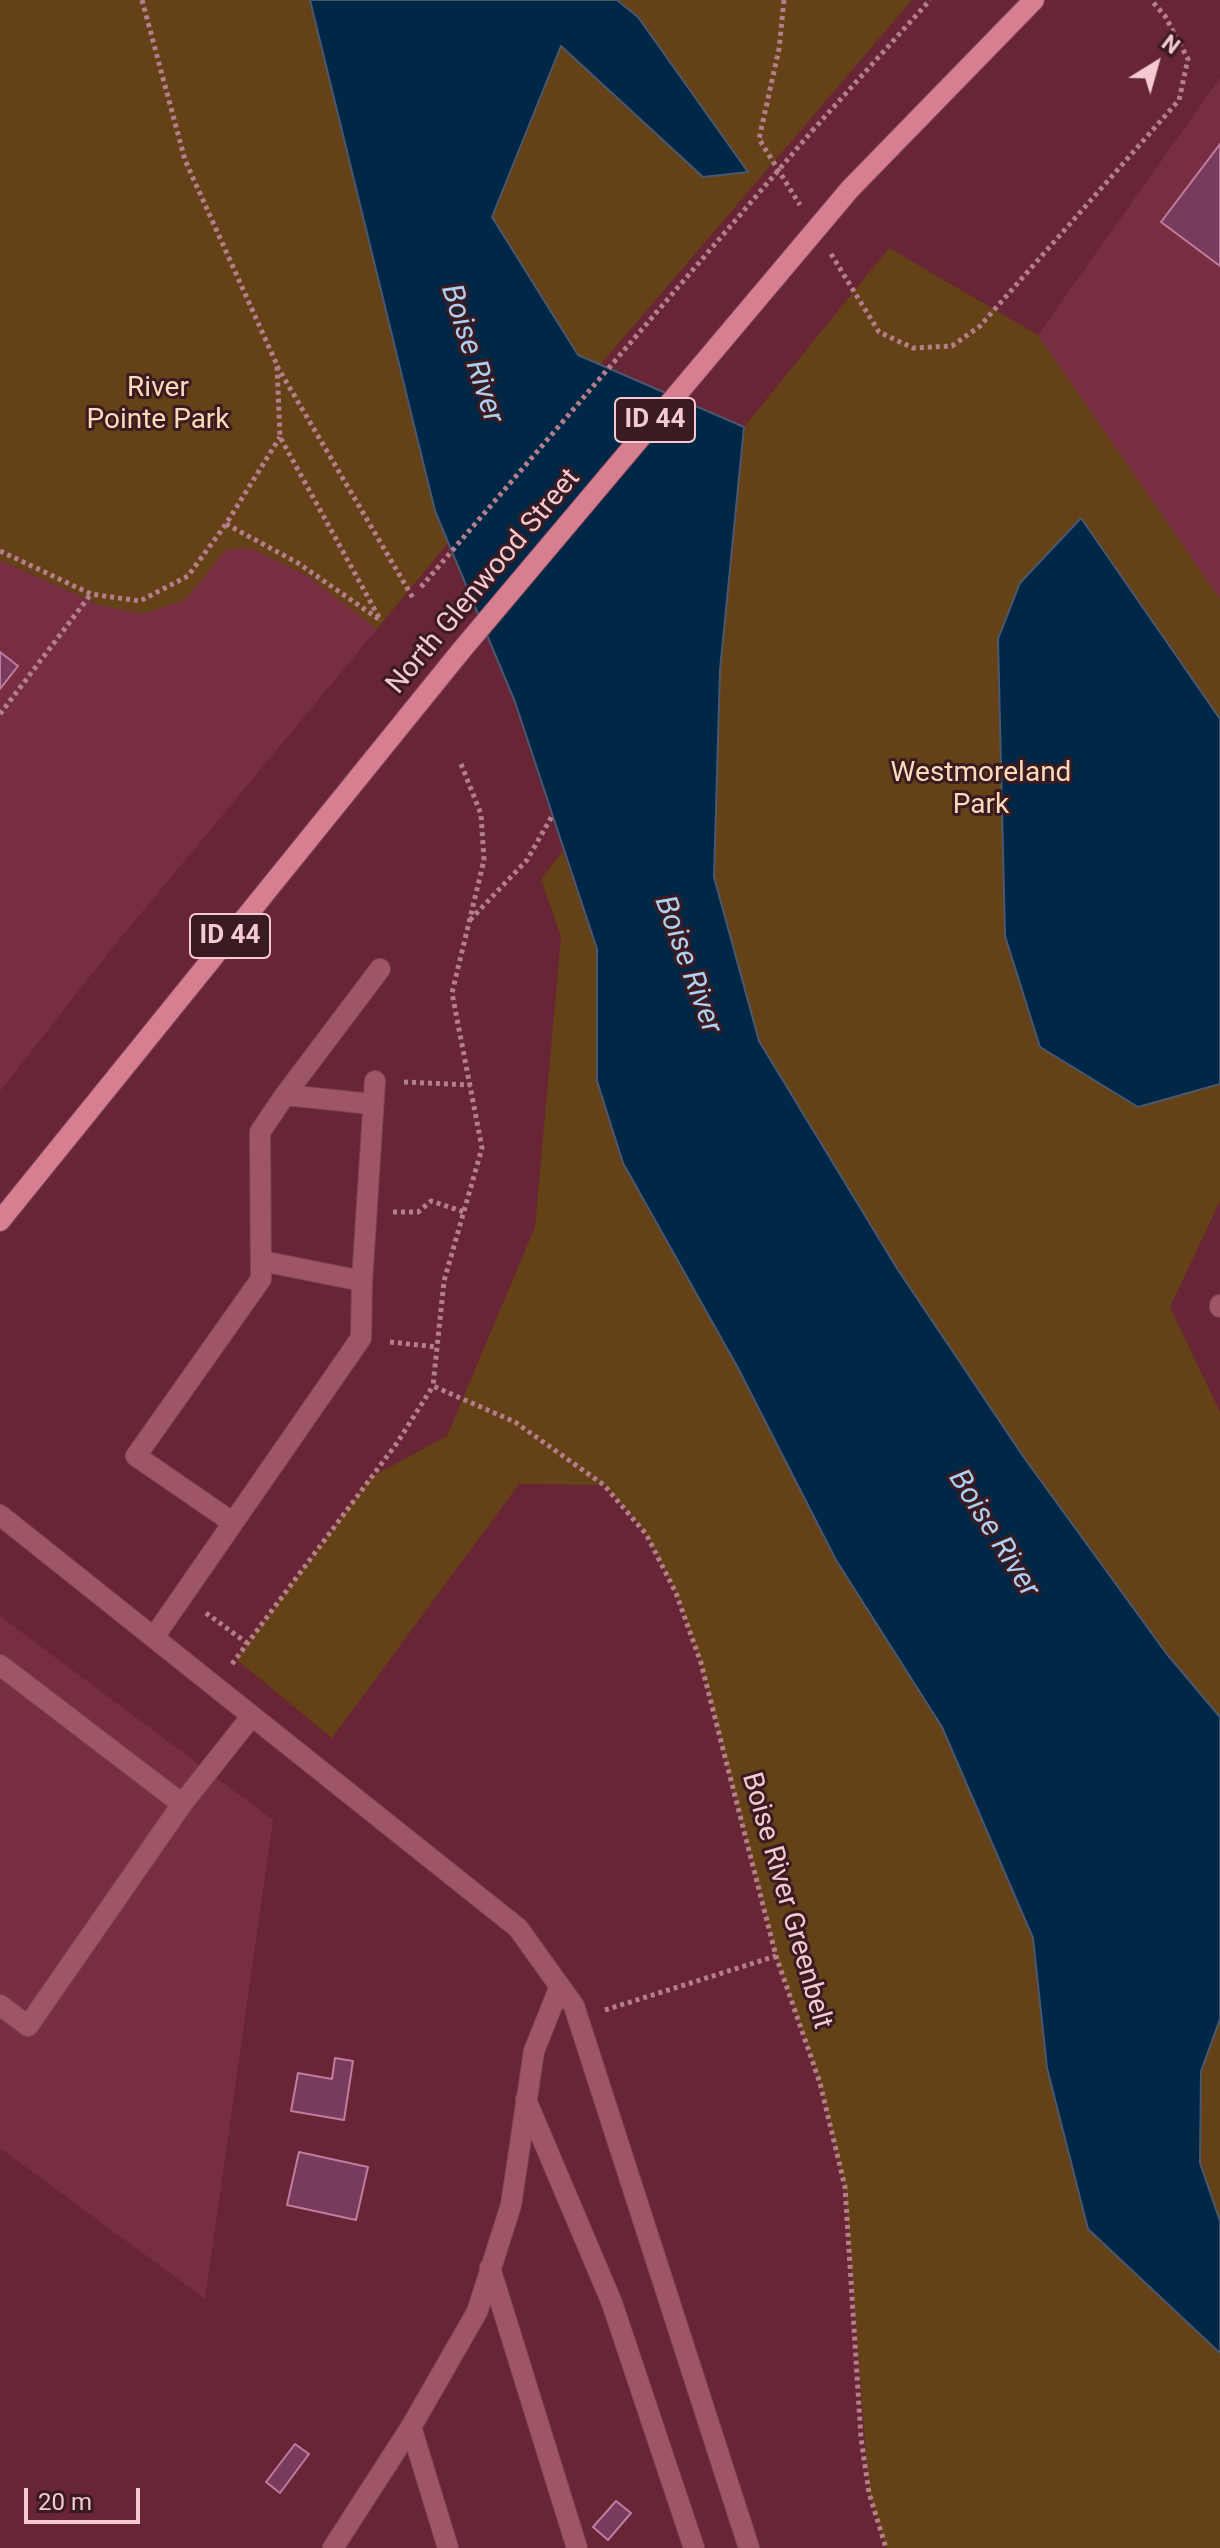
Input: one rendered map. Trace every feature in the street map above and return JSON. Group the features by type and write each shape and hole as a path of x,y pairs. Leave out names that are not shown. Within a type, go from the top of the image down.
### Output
{"main road":[{"name":"North Glenwood Street","path":"0,1221 460,652 850,189 1034,0"}],"lane":[{"path":"232,1522 136,1456 261,1279 260,1132 380,969"},
{"path":"154,1637 361,1338 375,1081"},
{"path":"285,1095 372,1104"},
{"path":"262,1261 362,1281"},
{"path":"0,1515 518,1928 574,2006 749,2548"},
{"path":"0,1665 182,1804"},
{"path":"0,2005 28,2026 182,1804 251,1717"},
{"path":"333,2548 411,2427 477,2312 511,2205 534,2051 560,1986"},
{"path":"526,2100 612,2303 694,2548"},
{"path":"490,2268 577,2548"},
{"path":"411,2427 448,2548"}],"path":[{"path":"142,0 185,160 277,365 413,598"},
{"path":"784,0 779,49 759,139 807,216"},
{"path":"421,587 812,131 930,0"},
{"path":"823,242 879,332 913,348 952,346 980,326 1179,100 1188,59 1165,16 1151,0"},
{"path":"226,524 298,563 381,621 280,437 277,365"},
{"path":"0,551 91,594 140,601 188,576 226,524 280,437"},
{"path":"0,714 91,594"},
{"path":"215,1687 397,1443 433,1386 444,1281 482,1148 452,993 484,860 481,814 461,764"},
{"path":"470,920 527,860 552,816"},
{"path":"422,1083 471,1085"},
{"path":"418,1212 431,1201 464,1212"},
{"path":"415,1345 437,1347"},
{"name":"Boise River Greenbelt","path":"433,1386 515,1422 604,1485 646,1534 676,1593 701,1663 776,1956 820,2083 845,2187 861,2438 869,2493 886,2548"},
{"path":"205,1612 247,1643"},
{"path":"578,2018 776,1956"}],"shaded area":[{"path":"1220,78 1220,599 1038,335"},
{"path":"251,548 308,576 377,629 113,947 0,1091 0,560 100,605 185,600 226,550"},
{"path":"0,1616 273,1820 205,2299 0,2148"}],"green space":[{"name":"River Pointe Park","path":"0,0 310,0 435,511 448,543 377,629 308,576 251,548 226,550 185,600 143,614 100,605 0,560"},
{"path":"617,0 912,0 600,365 578,355 492,217 561,45 703,177 639,17"},
{"name":"Westmoreland Park","path":"889,248 1038,335 1220,599 1220,1201 1170,1307 1220,1412 1220,1717 1166,1653 1025,1459 898,1270 759,1041 714,877 720,670 744,427"},
{"path":"563,851 597,949 597,1081 836,1560 942,1727 1033,1938 1047,2068 1088,2229 1220,2353 1220,2548 886,2548 869,2493 845,2187 820,2083 776,1956 701,1663 676,1593 646,1534 605,1485 519,1484 332,1738 236,1659 371,1477 447,1436 535,1227 561,937 541,879"},
{"path":"1220,2019 1220,2221 1200,2164 1201,2071"}],"water":[{"name":"Boise River","path":"310,0 617,0 638,17 748,172 703,177 561,46 492,217 578,355 744,427 720,670 714,877 759,1041 898,1270 1025,1459 1166,1653 1220,1717 1220,2019 1201,2071 1200,2163 1220,2221 1220,2353 1088,2229 1047,2068 1033,1938 942,1727 836,1560 738,1368 623,1163 597,1081 597,949 515,702 435,511"},
{"path":"1081,518 1220,719 1220,1084 1138,1107 1040,1047 1005,936 998,639 1020,583"}],"building":[{"path":"1220,144 1220,266 1161,222"},
{"path":"0,652 18,666 0,689"},
{"path":"335,2058 353,2061 344,2120 291,2111 298,2073 332,2079"},
{"path":"299,2152 368,2167 356,2220 287,2205"},
{"path":"295,2444 309,2454 280,2493 266,2482"},
{"path":"616,2501 631,2513 608,2540 593,2527"}]}
